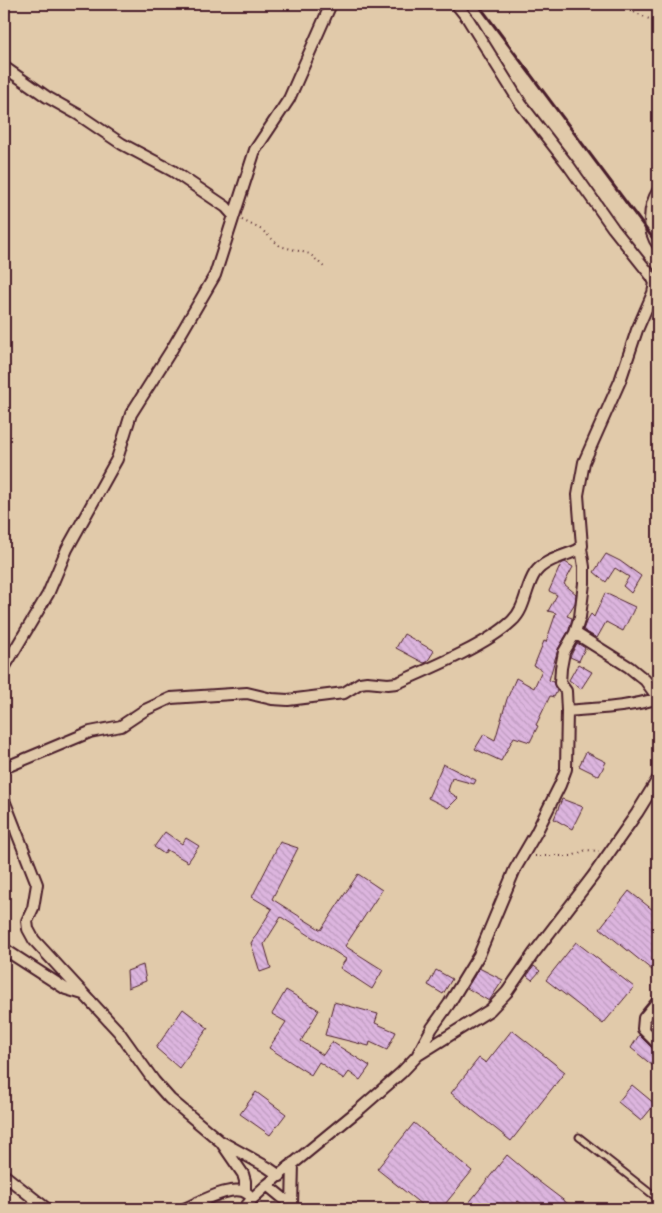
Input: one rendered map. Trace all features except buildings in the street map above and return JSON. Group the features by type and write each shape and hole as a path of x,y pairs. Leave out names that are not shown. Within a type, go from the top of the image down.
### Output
{"street":[{"path":"4,668 48,594 67,549 117,459 131,414 172,349 214,274 255,150 289,99 331,4"},
{"path":"418,1055 432,1028 479,955 515,869 551,806 566,768 566,691 560,683 561,668 564,652 575,633 580,617 584,583 578,495 584,462 620,381 636,330 653,292 654,283 652,277 521,104 468,19 456,4"},
{"path":"4,67 47,97 79,115 122,144 174,171 226,208 234,216"},
{"path":"658,191 654,197 650,218 651,232 658,245"},
{"path":"4,768 90,732 121,726 145,710 170,698 247,692 272,699 288,700 344,692 360,683 397,683 462,652 493,635 511,622 524,602 535,572 544,565 581,548"},
{"path":"567,711 638,705 658,698 645,680 629,667 575,633"},
{"path":"244,1209 267,1185 382,1090 418,1055 490,1010 507,992 610,851 637,813 658,778"},
{"path":"4,800 37,884 35,899 27,921 28,929 39,946 119,1032 154,1081 170,1099 221,1142 243,1174 245,1190"},
{"path":"4,949 66,989 84,994"},
{"path":"658,1001 644,1018 643,1028 658,1044"},
{"path":"221,1142 267,1166 280,1176"},
{"path":"293,1163 294,1208"},
{"path":"4,1174 47,1209"},
{"path":"267,1185 294,1208"},
{"path":"184,1209 223,1192 236,1189 245,1190 253,1198"}],"lane":[{"path":"579,1137 658,1199"}],"path":[{"path":"625,8 658,23"},
{"path":"234,216 262,230 280,246 310,254 325,268"},
{"path":"523,856 572,856 586,850 610,851"}],"railway":[{"path":"478,4 658,245"}]}
